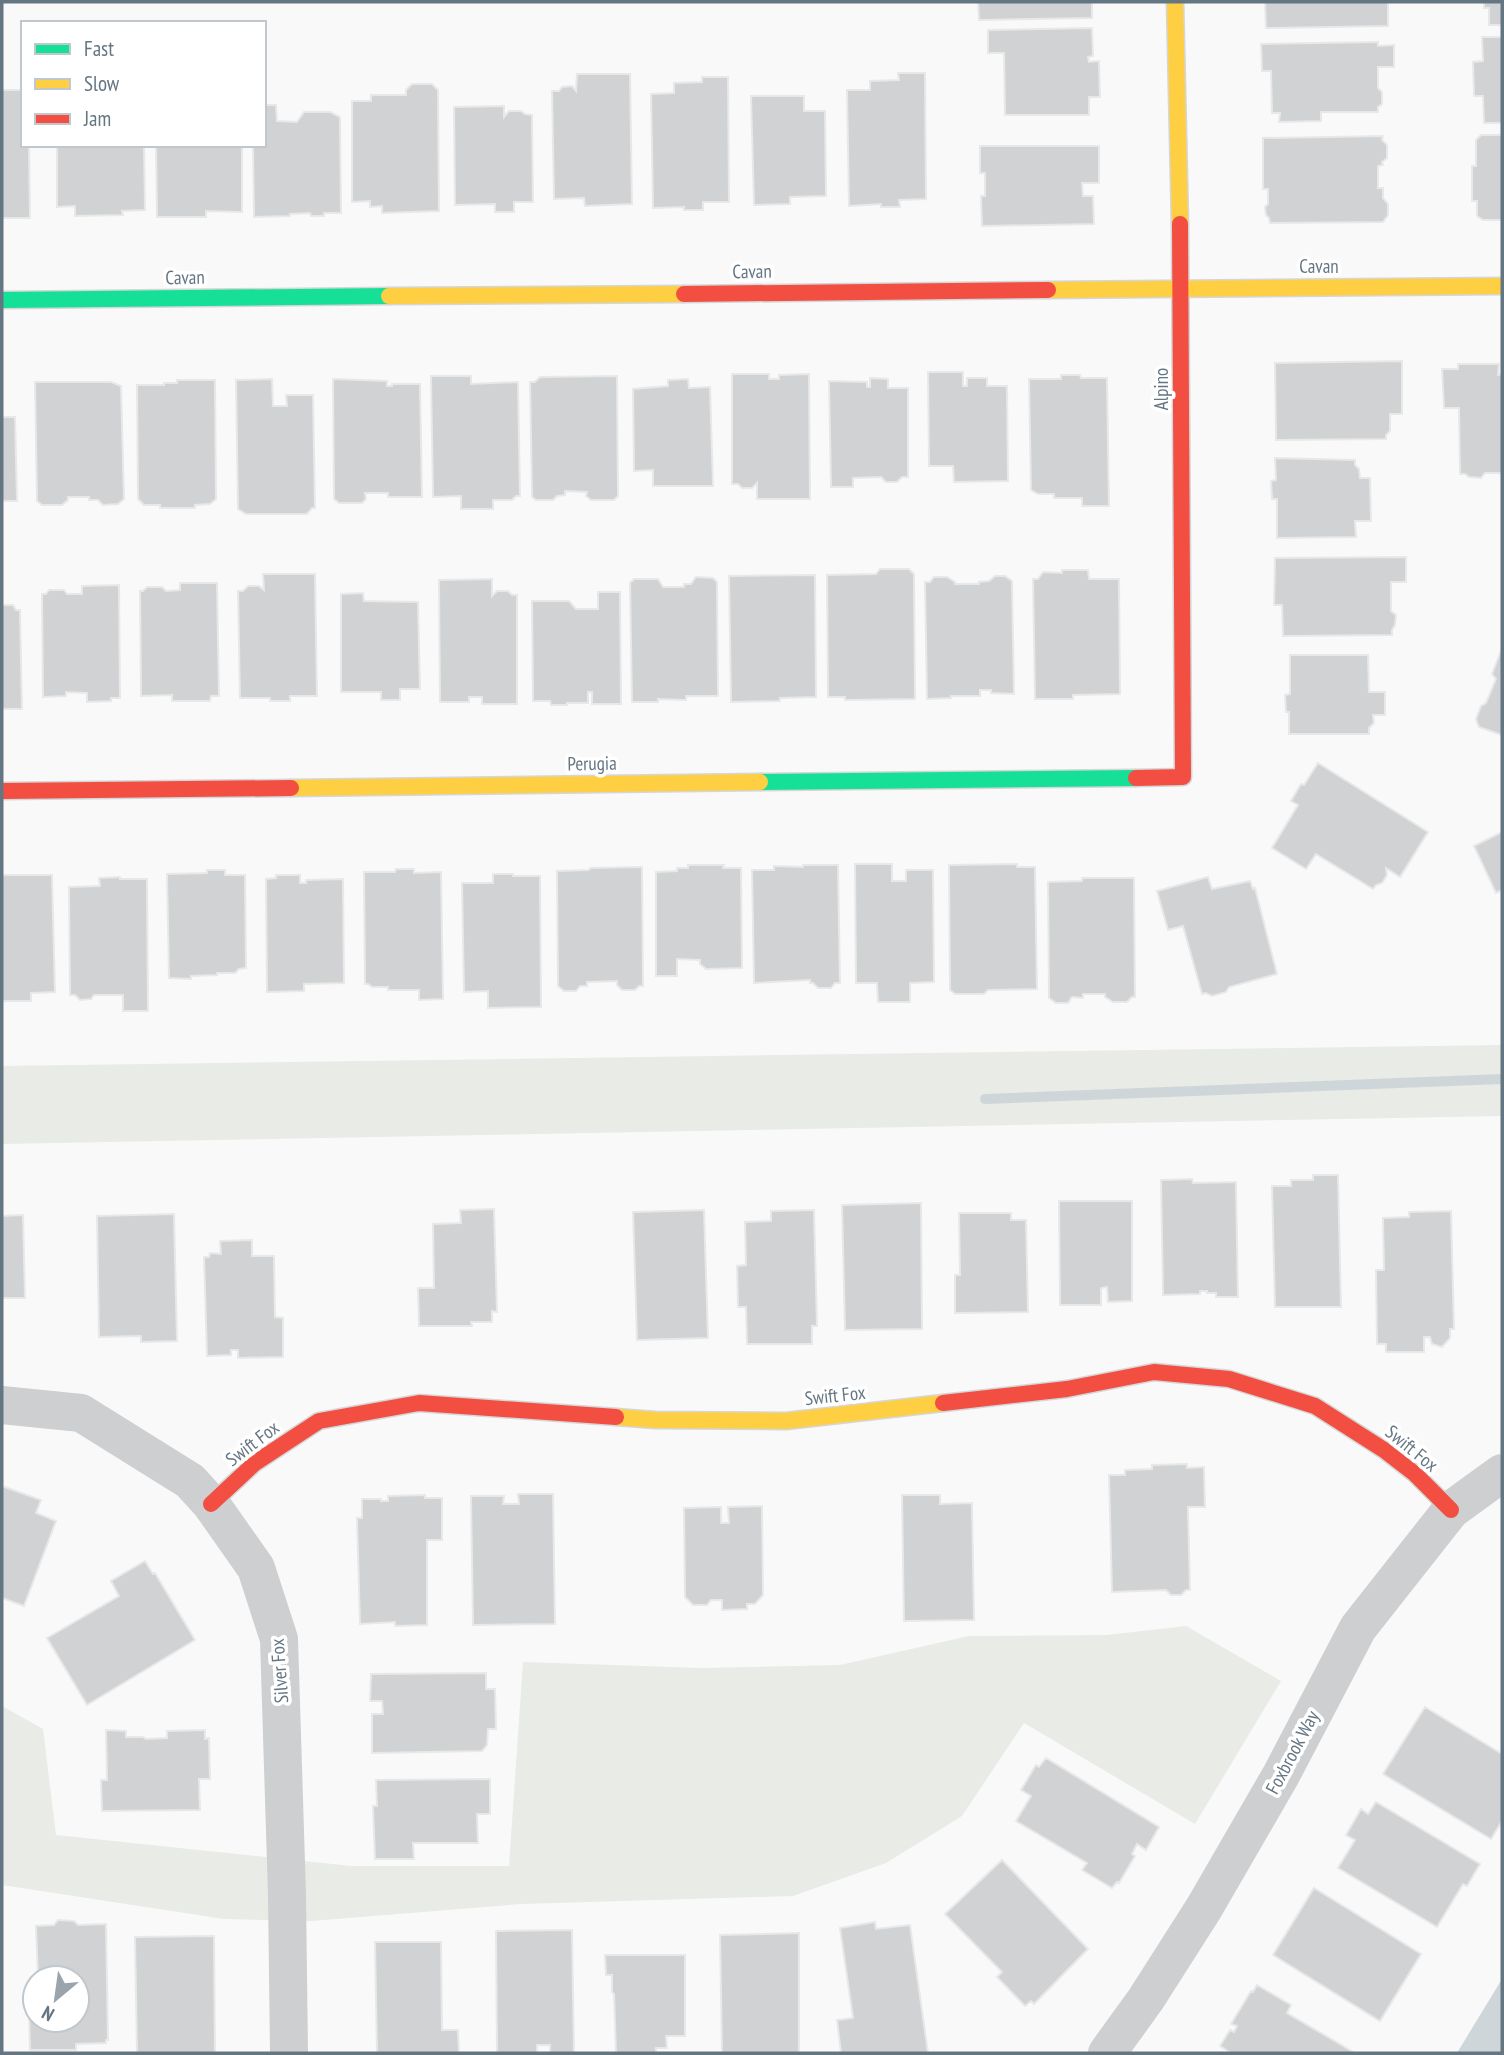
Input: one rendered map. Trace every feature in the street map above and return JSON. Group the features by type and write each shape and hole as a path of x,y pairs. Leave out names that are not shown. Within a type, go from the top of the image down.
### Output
{"street":[{"name":"Alpino","path":"1175,2 1181,288 1183,777"},
{"name":"Cavan","path":"2,300 1502,286"},
{"name":"Perugia","path":"2,792 1183,777"},
{"name":"Swift Fox","path":"211,1504 255,1463 319,1421 419,1403 655,1420 786,1421 1067,1389 1154,1372 1229,1379 1315,1406 1384,1450 1415,1474 1451,1510"},
{"name":"Silver Fox","path":"2,1405 81,1413 190,1481 211,1504 256,1569 279,1639 284,1752 289,2053"},
{"name":"Foxbrook Way","path":"1107,2053 1205,1908 1281,1775 1358,1628 1451,1510 1502,1473"}],"shaded area":[{"path":"1502,1045 1502,1116 2,1144 2,1066"},
{"path":"1186,1626 1281,1681 1195,1824 1024,1723 962,1816 886,1863 793,1896 521,1904 311,1921 224,1919 2,1885 2,1706 43,1729 56,1835 351,1866 509,1866 523,1662 701,1668 840,1665 969,1636 1107,1635"},
{"path":"1502,1979 1502,2053 1457,2053"}],"building":[{"path":"978,2 1092,2 1092,18 979,20"},
{"path":"1265,2 1388,2 1388,26 1266,28"},
{"path":"1484,2 1502,2 1502,25 1489,25 1489,8 1484,8"},
{"path":"1092,28 1093,56 1088,57 1089,62 1099,61 1100,97 1089,97 1089,115 1005,115 1004,53 988,53 988,30"},
{"path":"1482,37 1502,37 1502,123 1484,123 1483,96 1474,96 1473,62 1483,61"},
{"path":"1378,42 1378,46 1394,45 1394,67 1378,67 1378,88 1382,92 1382,104 1378,107 1378,112 1321,112 1321,121 1279,122 1280,113 1272,113 1271,71 1262,71 1261,44"},
{"path":"898,73 925,73 926,199 899,200 900,207 881,207 881,204 849,206 847,90 870,90 870,81 899,80"},
{"path":"577,74 630,74 632,204 585,206 584,198 554,199 552,91 572,86 576,91"},
{"path":"702,77 728,77 729,202 703,202 703,210 684,210 684,207 653,208 651,94 674,93 674,83 702,82"},
{"path":"412,84 432,84 438,90 439,211 382,213 382,206 370,207 370,201 352,202 352,101 371,101 371,95 406,95 406,90"},
{"path":"2,90 21,90 21,147 29,147 30,218 2,218"},
{"path":"751,96 804,96 804,111 825,111 826,196 790,197 790,204 754,205"},
{"path":"266,105 276,105 277,121 297,122 304,112 330,112 340,117 341,213 324,213 324,216 311,216 310,213 254,217 253,147 266,147"},
{"path":"504,106 504,117 509,111 532,115 533,202 514,202 514,212 495,212 495,204 455,205 454,107"},
{"path":"1481,135 1502,135 1502,220 1483,220 1477,216 1477,201 1472,201 1472,166 1476,166 1476,140"},
{"path":"1383,136 1382,140 1387,145 1387,158 1382,162 1383,165 1378,166 1378,188 1383,188 1388,215 1383,222 1270,223 1265,207 1268,204 1268,189 1263,189 1263,138"},
{"path":"980,146 1099,146 1099,183 1082,183 1083,196 1093,196 1094,224 982,226 981,196 985,196 985,173 980,173"},
{"path":"57,147 144,147 145,210 122,211 123,215 75,216 75,206 57,207"},
{"path":"156,147 242,147 242,212 206,211 206,217 157,217"},
{"path":"1402,361 1402,414 1390,414 1390,431 1386,439 1276,440 1275,363"},
{"path":"1458,364 1499,364 1498,375 1502,374 1502,473 1485,473 1481,478 1460,474 1459,408 1444,408 1442,369 1458,369"},
{"path":"928,372 963,372 963,386 967,386 967,378 987,378 987,386 1007,386 1008,481 954,482 953,466 929,466"},
{"path":"732,374 769,374 769,379 779,379 779,375 809,374 810,499 757,499 757,483 752,488 732,484"},
{"path":"1061,375 1107,378 1109,506 1082,506 1082,498 1054,498 1054,494 1038,494 1031,490 1029,379 1061,379"},
{"path":"431,376 471,376 471,384 518,382 520,496 512,500 493,500 493,509 461,509 461,496 433,497"},
{"path":"617,376 618,496 614,500 591,500 586,496 587,492 565,491 565,495 557,496 553,500 536,500 532,497 530,382 535,382 540,377"},
{"path":"870,378 888,379 888,388 908,388 908,477 902,477 897,482 886,482 881,477 853,478 853,487 831,487 829,381 867,382 867,387 870,387"},
{"path":"272,379 273,406 287,406 286,395 313,395 315,508 307,514 246,514 238,509 236,380"},
{"path":"333,379 387,381 387,386 420,384 422,497 388,497 388,493 365,493 366,499 362,503 339,503 334,499"},
{"path":"688,379 689,388 710,387 713,486 653,486 653,470 634,471 633,389 668,386 668,380"},
{"path":"177,380 215,380 216,499 210,504 195,505 195,508 144,505 138,499 137,385 164,385 177,383"},
{"path":"35,382 111,382 121,386 124,499 118,504 103,505 98,500 89,500 89,497 68,497 62,505 42,505 37,501"},
{"path":"2,417 15,417 17,501 2,501"},
{"path":"1275,458 1355,460 1360,478 1370,478 1371,521 1355,521 1356,537 1277,538 1277,499 1272,499 1271,481 1276,480"},
{"path":"1406,557 1406,582 1391,582 1391,611 1396,615 1392,635 1283,636 1282,605 1274,605 1275,558"},
{"path":"880,569 909,569 914,574 915,699 845,700 845,697 828,697 827,575 876,574"},
{"path":"1062,570 1088,570 1089,579 1119,579 1120,694 1073,695 1073,699 1035,699 1033,579 1038,579 1043,572 1062,573"},
{"path":"263,574 315,574 317,696 290,696 290,701 240,698 238,591 243,591 248,586 259,586 264,590"},
{"path":"815,575 816,697 731,702 729,576"},
{"path":"995,576 1005,576 1012,581 1014,694 980,690 980,696 927,699 925,582 930,582 934,577 947,577 955,584 979,584"},
{"path":"696,577 713,578 717,582 718,696 686,696 686,700 632,702 630,583 634,579 658,579 663,587 684,587 684,584 691,584"},
{"path":"492,579 492,596 497,591 508,591 517,595 517,704 482,704 482,697 469,697 469,702 440,702 439,580"},
{"path":"180,583 217,583 219,696 211,696 210,701 172,701 172,695 141,696 140,591 147,587 162,587 166,591 180,590"},
{"path":"119,585 120,698 87,702 87,693 66,692 66,696 43,697 42,594 49,590 64,590 67,594 82,594 82,586"},
{"path":"598,592 620,592 621,704 592,704 592,692 588,692 588,703 551,705 550,701 533,701 532,601 569,601 576,609 598,609"},
{"path":"363,593 364,601 418,602 420,689 400,689 400,700 381,700 381,692 341,692 341,594"},
{"path":"2,605 13,605 16,610 20,610 22,709 2,709"},
{"path":"1502,648 1502,735 1479,727 1476,719 1496,679 1492,674"},
{"path":"1290,655 1368,655 1369,692 1385,692 1385,715 1373,715 1374,723 1369,728 1369,734 1289,734 1289,712 1286,712 1285,695 1290,694"},
{"path":"1318,763 1428,832 1400,877 1386,868 1387,875 1382,883 1373,889 1316,854 1306,869 1272,848 1298,805 1291,801"},
{"path":"1502,832 1502,890 1496,893 1474,846"},
{"path":"855,864 892,864 892,881 906,881 906,870 933,870 934,982 910,983 910,1002 878,1002 877,983 856,983"},
{"path":"1017,864 1017,867 1035,867 1037,989 955,994 950,990 949,865"},
{"path":"688,865 741,868 742,968 706,969 700,964 700,960 677,959 677,976 656,976 656,872 677,871 677,868 688,868"},
{"path":"838,865 840,983 835,983 831,988 818,988 810,983 810,980 754,983 752,870 774,870 774,866"},
{"path":"642,867 643,986 635,990 622,990 617,981 587,982 587,986 580,986 576,991 564,991 558,986 557,871"},
{"path":"396,869 414,869 414,873 441,872 443,999 419,1000 419,990 388,990 388,987 365,984 364,872 395,872"},
{"path":"207,870 225,870 225,875 245,875 246,968 235,973 191,976 191,979 169,978 167,874 207,873"},
{"path":"493,874 540,876 541,1007 488,1008 488,991 464,992 462,883 493,883"},
{"path":"2,875 52,875 55,992 31,993 31,1001 2,1001"},
{"path":"276,875 300,875 300,883 306,883 306,880 343,879 344,983 304,984 304,991 267,992 266,879 276,878"},
{"path":"1208,877 1212,889 1250,881 1253,889 1255,888 1277,974 1229,987 1226,992 1212,996 1202,994 1183,926 1168,930 1157,891"},
{"path":"99,878 147,879 148,1011 123,1011 123,995 94,995 91,999 80,1000 75,995 70,995 69,887 100,886"},
{"path":"1082,878 1134,878 1135,997 1127,1002 1113,1002 1105,997 1105,994 1083,994 1083,998 1072,997 1068,1003 1056,1003 1049,998 1048,882 1082,881"},
{"path":"1313,1175 1338,1175 1341,1307 1275,1307 1272,1186 1291,1186 1291,1180 1313,1180"},
{"path":"1192,1179 1193,1183 1236,1182 1238,1297 1216,1297 1216,1293 1207,1291 1200,1291 1200,1294 1163,1295 1161,1180"},
{"path":"1059,1201 1132,1201 1132,1301 1108,1302 1107,1287 1101,1288 1101,1305 1060,1305"},
{"path":"921,1203 922,1329 845,1330 842,1205"},
{"path":"494,1209 497,1312 492,1311 492,1322 471,1322 472,1326 419,1326 418,1288 434,1288 433,1224 461,1223 460,1210"},
{"path":"704,1210 708,1338 637,1340 633,1212"},
{"path":"814,1210 817,1326 812,1326 812,1344 747,1344 746,1307 738,1307 737,1266 746,1265 745,1222 771,1221 771,1211"},
{"path":"1451,1211 1454,1329 1450,1329 1450,1338 1442,1347 1432,1344 1430,1337 1424,1337 1424,1352 1386,1352 1386,1344 1377,1344 1376,1270 1384,1270 1383,1218 1409,1217 1409,1212"},
{"path":"959,1213 1011,1213 1011,1220 1026,1220 1028,1312 955,1313 955,1275 960,1275"},
{"path":"174,1214 177,1341 141,1342 141,1336 99,1337 97,1216"},
{"path":"23,1215 25,1298 2,1298 2,1216"},
{"path":"252,1240 252,1256 274,1256 275,1317 283,1318 283,1357 238,1358 238,1350 231,1350 231,1355 207,1356 204,1257 209,1257 210,1253 221,1254 220,1241"},
{"path":"1187,1464 1187,1468 1204,1467 1205,1507 1188,1507 1190,1590 1181,1595 1171,1595 1166,1590 1112,1592 1109,1475 1125,1475 1125,1470 1152,1469 1152,1465"},
{"path":"2,1486 41,1500 36,1513 56,1521 24,1606 2,1598"},
{"path":"518,1494 553,1494 555,1624 473,1625 471,1496 504,1496 503,1504 519,1504"},
{"path":"425,1495 425,1498 442,1498 442,1540 427,1540 427,1625 395,1626 395,1622 360,1624 357,1518 362,1518 362,1499 388,1501 388,1496"},
{"path":"902,1495 940,1495 940,1504 972,1503 974,1620 904,1621"},
{"path":"762,1506 763,1595 755,1604 747,1604 747,1609 722,1610 722,1600 711,1600 707,1605 693,1605 685,1597 684,1508 721,1507 721,1523 729,1523 728,1507"},
{"path":"145,1561 195,1640 87,1705 47,1638 119,1596 111,1581"},
{"path":"486,1673 486,1689 495,1689 496,1729 488,1729 487,1745 482,1751 372,1753 372,1714 383,1714 382,1701 370,1701 371,1674"},
{"path":"1425,1707 1502,1754 1502,1821 1491,1839 1383,1774"},
{"path":"106,1730 126,1731 126,1737 146,1739 167,1738 167,1731 205,1730 205,1739 209,1738 210,1779 199,1779 200,1810 102,1811 101,1780 107,1780"},
{"path":"1046,1758 1159,1827 1146,1850 1137,1844 1132,1854 1135,1856 1119,1883 1112,1888 1082,1870 1087,1863 1016,1821 1031,1796 1021,1790 1036,1765 1039,1767"},
{"path":"490,1779 490,1814 477,1814 478,1843 413,1843 414,1859 375,1859 373,1806 377,1806 376,1780"},
{"path":"1376,1802 1480,1864 1467,1886 1463,1884 1437,1927 1338,1868 1355,1840 1346,1835 1361,1809 1368,1814"},
{"path":"1002,1860 1088,1949 1034,2004 1031,2001 1025,2006 997,1977 1002,1972 945,1914"},
{"path":"1314,1888 1421,1954 1380,2021 1273,1955"},
{"path":"58,1920 74,1921 78,1925 106,1924 106,2043 76,2044 76,2050 30,2050 30,2034 91,2034 91,1964 37,1964 36,1926 54,1925"},
{"path":"875,1922 876,1929 910,1925 928,2053 841,2053 837,2020 853,2018 840,1928"},
{"path":"572,1930 574,2053 550,2053 550,2045 537,2045 537,2053 497,2053 496,1931"},
{"path":"799,1933 799,2053 722,2053 720,1935"},
{"path":"214,1936 215,2053 137,2053 135,1937"},
{"path":"375,1942 441,1942 442,2030 458,2030 459,2053 377,2053"},
{"path":"605,1955 685,1955 685,2036 666,2036 667,2048 656,2048 656,2053 616,2053 612,1975 606,1975"},
{"path":"1257,1985 1291,2005 1287,2013 1355,2053 1231,2053 1220,2046 1230,2030 1234,2032 1237,2026 1231,2024"}],"waterway":[{"path":"985,1099 1502,1079"}],"traffic: fast":[{"path":"2,300 389,296"},
{"path":"760,782 1136,778"}],"traffic: slow":[{"path":"1175,2 1180,224"},
{"path":"1048,290 1502,286"},
{"path":"389,296 684,294"},
{"path":"291,788 760,782"},
{"path":"616,1417 786,1421 943,1403"}],"traffic: jam":[{"path":"1136,778 1183,777 1180,224"},
{"path":"684,294 1048,290"},
{"path":"2,791 291,788"},
{"path":"943,1403 1067,1389 1154,1372 1229,1379 1315,1406 1384,1450 1415,1474 1451,1510"},
{"path":"211,1504 255,1463 319,1421 419,1403 616,1417"}]}
